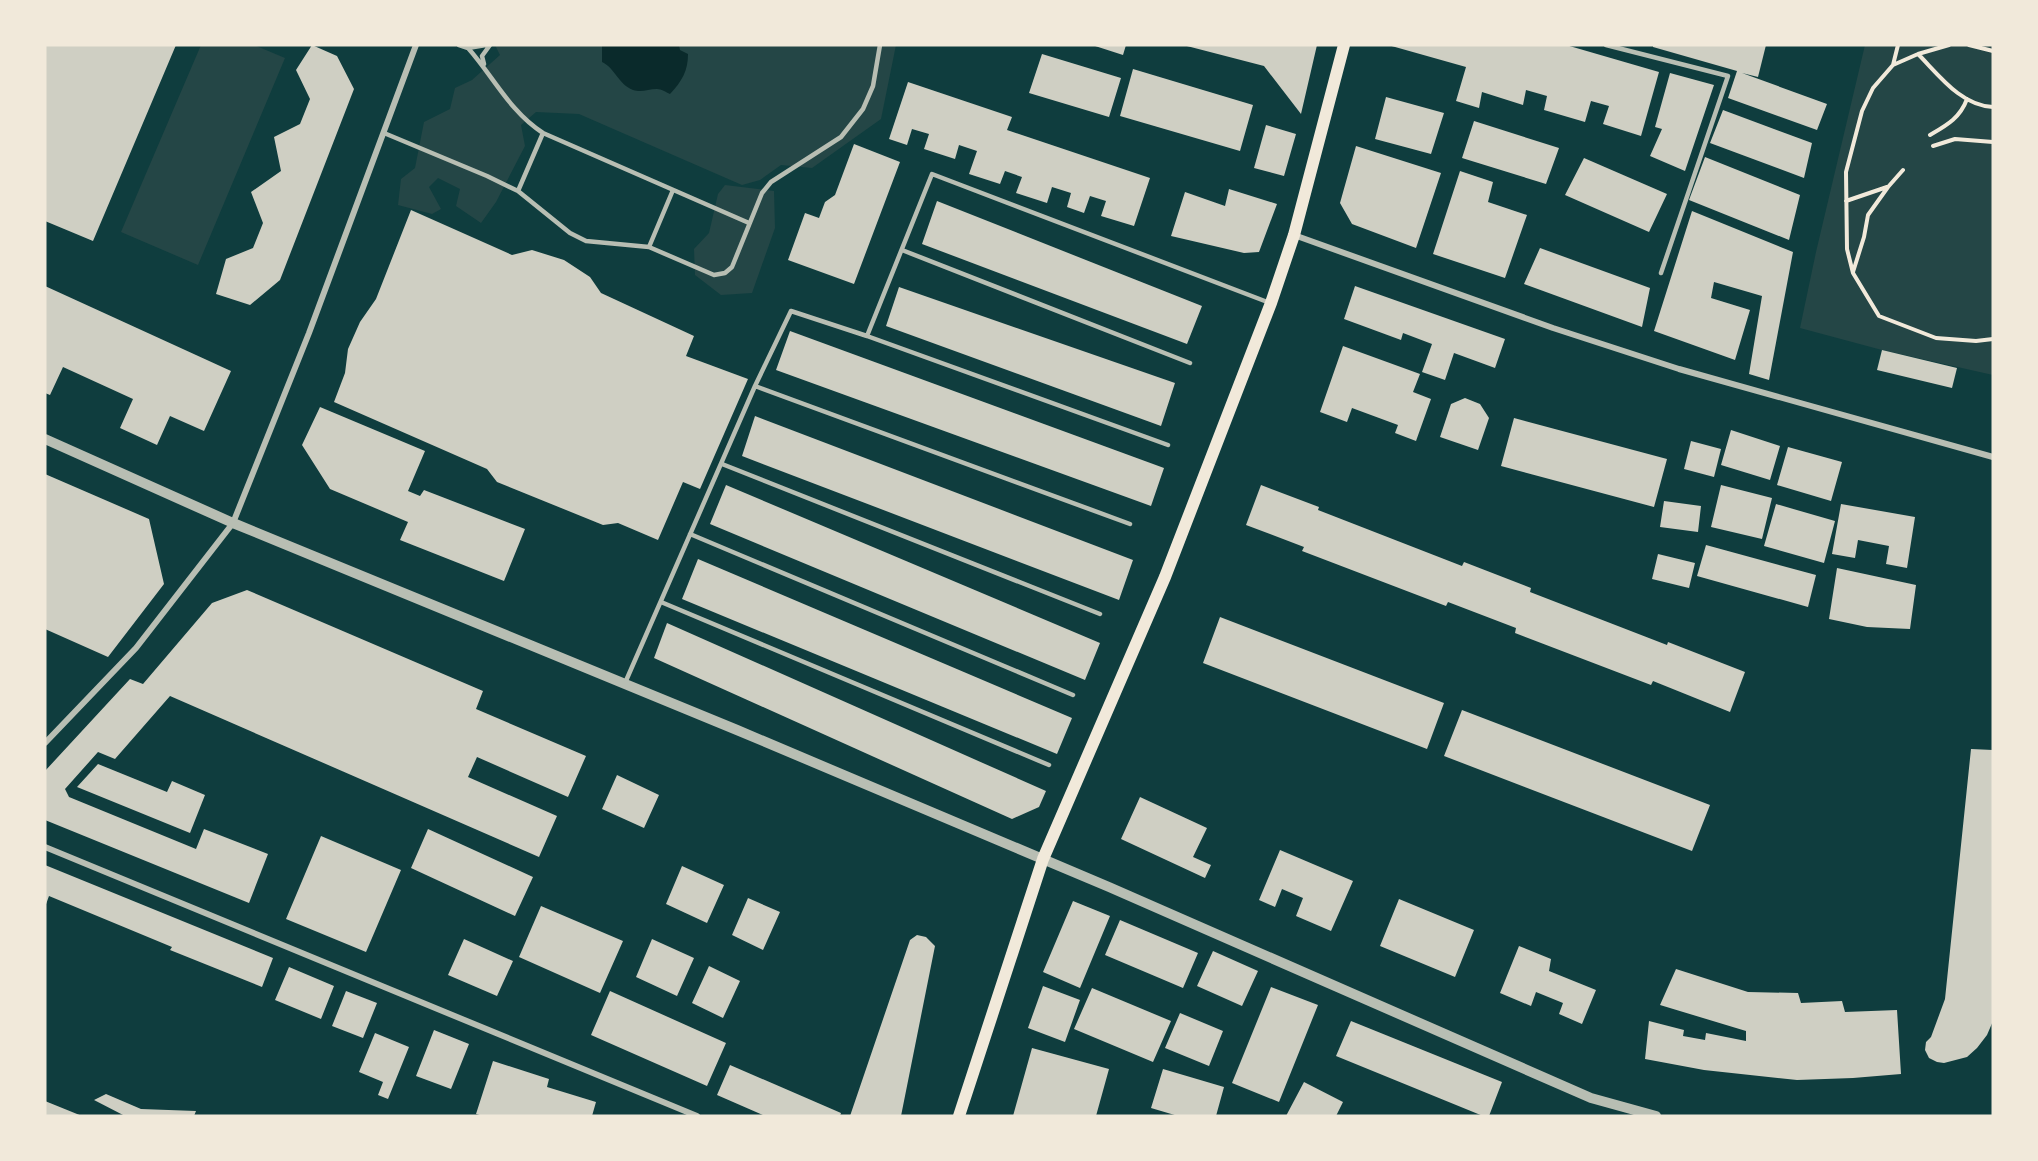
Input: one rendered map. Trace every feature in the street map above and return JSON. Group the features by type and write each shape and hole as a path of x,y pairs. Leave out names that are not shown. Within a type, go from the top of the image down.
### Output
{"main road":[{"path":"959,1116 1042,859 1165,577 1271,303 1294,235 1344,45"}],"street":[{"path":"45,743 136,648 233,523 309,333 416,45"},
{"path":"1294,235 1553,328 1679,369 1993,456"},
{"path":"45,439 233,523 737,730 1042,859 1591,1098 1656,1116"},
{"path":"45,847 698,1116"}],"lane":[{"path":"459,45 468,48 488,45"},
{"path":"485,68 482,56 488,45"},
{"path":"384,133 488,176 518,191 560,226 586,241 649,247 714,275 725,273 732,267 762,193 771,182 841,136 863,109 873,86 880,45"},
{"path":"1606,45 1728,76 1661,273"},
{"path":"468,48 519,114 543,133 749,224"},
{"path":"518,191 543,133"},
{"path":"867,336 932,174 1271,303"},
{"path":"649,247 673,190"},
{"path":"902,250 1190,363"},
{"path":"624,685 755,386 791,311 867,336 1168,445"},
{"path":"755,386 1130,524"},
{"path":"722,464 1100,614"},
{"path":"690,534 1072,695"},
{"path":"661,602 1049,765"}],"path":[{"path":"1893,65 1898,45"},
{"path":"1949,45 1930,47 1893,65 1873,88 1862,111 1846,172 1847,249 1852,273 1879,316 1936,338 1976,341 1993,339"},
{"path":"1969,45 1993,51"},
{"path":"1918,54 1958,93 1967,99 1993,107"},
{"path":"1930,135 1956,119 1967,99"},
{"path":"1933,146 1955,139 1993,142"},
{"path":"1852,273 1864,237 1868,215 1903,170"},
{"path":"1846,201 1888,187"}],"shaded area":[{"path":"201,45 254,45 285,58 198,265 121,232"},
{"path":"495,45 896,45 881,119 812,168 781,165 760,180 742,185 579,114 536,112 521,125 525,146 496,202 481,223 456,206 460,189 438,178 429,187 441,209 432,214 398,205 401,179 415,168 424,122 450,109 455,88 472,80 500,55"},
{"path":"602,45 679,45 680,50 688,54 687,66 681,80 670,94 659,89 636,91 624,84 602,62"},
{"path":"1865,45 1993,45 1993,375 1882,350 1800,328"},
{"path":"725,185 774,191 775,228 752,293 721,295 695,275 694,249 709,233 718,194"}],"building":[{"path":"45,45 176,45 93,241 45,221"},
{"path":"312,45 337,56 354,89 280,280 250,305 216,294 226,259 253,248 263,223 251,192 281,171 274,137 300,124 310,99 296,70"},
{"path":"1092,45 1126,45 1123,55"},
{"path":"1183,45 1317,45 1301,114 1264,66"},
{"path":"1388,45 1566,45 1659,72 1641,136 1603,124 1609,106 1591,101 1585,122 1544,110 1547,96 1526,90 1523,105 1482,92 1479,108 1456,101 1466,67"},
{"path":"1653,45 1766,45 1758,77 1742,73 1827,104 1817,130 1728,98 1737,71 1653,47"},
{"path":"1042,54 1121,78 1109,117 1029,93"},
{"path":"1133,69 1253,105 1240,151 1120,116"},
{"path":"1670,73 1714,85 1685,171 1650,156 1662,129 1655,127"},
{"path":"908,82 1012,117 1007,130 1150,178 1134,226 1101,216 1106,201 1090,196 1084,213 1067,207 1071,193 1052,187 1047,203 1016,193 1022,177 1005,171 1000,184 969,174 977,151 959,145 955,159 924,149 929,134 912,129 907,145 889,139"},
{"path":"1386,97 1444,113 1431,154 1375,139"},
{"path":"1723,110 1812,143 1804,178 1710,143"},
{"path":"1474,121 1559,148 1546,184 1462,158"},
{"path":"1266,125 1296,134 1284,176 1254,168"},
{"path":"854,144 900,162 854,284 788,260 805,213 819,218 825,202 835,195"},
{"path":"1356,146 1441,173 1416,248 1352,224 1340,203"},
{"path":"1705,157 1800,195 1789,240 1689,200"},
{"path":"1584,158 1667,194 1649,232 1565,195"},
{"path":"1460,171 1493,182 1488,202 1527,215 1505,278 1433,254"},
{"path":"1229,189 1277,204 1259,252 1244,253 1171,236 1185,192 1225,206"},
{"path":"937,201 1202,306 1187,344 922,244"},
{"path":"411,210 512,255 532,250 564,260 590,277 601,293 694,336 686,356 748,379 700,489 683,482 658,540 618,523 603,525 497,482 487,469 334,402 345,373 348,349 360,322 376,299"},
{"path":"1692,211 1793,252 1769,380 1749,374 1762,296 1714,282 1711,298 1750,310 1735,360 1654,331"},
{"path":"1540,248 1650,288 1642,327 1524,284"},
{"path":"45,286 231,371 204,431 170,416 157,445 120,428 133,399 63,367 50,395 45,393"},
{"path":"1355,286 1505,339 1495,368 1454,353 1445,380 1422,372 1432,344 1403,333 1401,340 1344,319"},
{"path":"899,287 1175,383 1161,426 886,326"},
{"path":"790,331 1164,468 1151,506 776,370"},
{"path":"1343,346 1420,374 1413,392 1431,399 1416,441 1395,433 1398,425 1352,408 1347,422 1320,412"},
{"path":"1882,350 1957,368 1952,388 1877,370"},
{"path":"1465,398 1480,404 1489,418 1478,450 1440,437 1451,404"},
{"path":"320,407 425,451 408,491 420,496 424,490 525,529 504,581 400,540 408,522 330,489 302,445"},
{"path":"755,416 1133,560 1119,600 742,456"},
{"path":"1514,418 1667,459 1654,507 1501,466"},
{"path":"1731,430 1780,446 1770,480 1721,465"},
{"path":"1691,441 1721,449 1714,477 1684,469"},
{"path":"1788,447 1842,462 1831,501 1777,485"},
{"path":"45,474 149,519 164,584 108,657 45,629"},
{"path":"726,485 1100,643 1085,680 710,524"},
{"path":"1261,485 1319,507 1318,510 1462,566 1464,562 1531,588 1530,592 1667,645 1668,642 1745,672 1730,712 1653,681 1651,685 1515,633 1516,628 1448,602 1446,606 1302,551 1304,547 1246,525"},
{"path":"1721,485 1772,498 1762,539 1711,527"},
{"path":"1664,501 1701,506 1698,532 1660,527"},
{"path":"1776,504 1835,521 1824,563 1764,546"},
{"path":"1841,504 1915,517 1907,568 1886,564 1889,546 1858,540 1855,558 1832,554"},
{"path":"1706,545 1816,575 1808,607 1697,576"},
{"path":"1658,554 1695,563 1689,588 1652,579"},
{"path":"698,559 1072,718 1057,754 682,599"},
{"path":"1837,568 1916,585 1910,629 1867,627 1829,619"},
{"path":"247,590 483,691 476,709 586,756 568,797 477,757 468,777 557,816 539,857 170,696 115,759 98,752 65,789 69,797 196,849 204,829 268,854 249,903 45,820 45,771 130,679 143,684 212,603"},
{"path":"1220,617 1444,703 1427,749 1203,663"},
{"path":"667,623 1046,791 1039,807 1012,819 654,658"},
{"path":"1462,710 1710,805 1692,851 1444,756"},
{"path":"1971,749 1993,750 1993,1021 1987,1035 1967,1057 1944,1063 1929,1058 1925,1050 1926,1042 1931,1037 1945,999"},
{"path":"98,764 167,792 172,781 205,795 190,833 77,787"},
{"path":"617,775 659,795 644,828 602,809"},
{"path":"1140,797 1207,828 1193,857 1211,865 1205,878 1121,839"},
{"path":"428,829 533,877 515,916 411,868"},
{"path":"321,836 401,870 366,952 286,919"},
{"path":"1280,850 1353,881 1331,931 1296,916 1303,898 1282,889 1275,907 1259,900"},
{"path":"45,865 273,958 262,987 170,950 172,947 49,896 45,907"},
{"path":"682,866 724,885 707,923 666,904"},
{"path":"748,898 780,912 763,950 732,935"},
{"path":"1399,899 1474,930 1455,977 1380,946"},
{"path":"1073,901 1110,916 1080,988 1043,972"},
{"path":"541,906 623,941 600,993 519,957"},
{"path":"1120,920 1198,953 1183,988 1105,955"},
{"path":"917,935 926,937 935,946 901,1116 850,1116 910,940"},
{"path":"464,939 513,961 497,996 448,975"},
{"path":"652,939 694,958 677,996 636,977"},
{"path":"1519,946 1551,959 1549,971 1596,990 1582,1024 1559,1014 1563,1003 1536,992 1531,1006 1500,993"},
{"path":"1213,951 1258,971 1242,1006 1197,986"},
{"path":"709,966 740,981 723,1018 692,1003"},
{"path":"289,967 334,986 321,1019 275,1000"},
{"path":"1676,969 1748,992 1798,993 1801,1003 1842,1001 1845,1012 1897,1010 1901,1074 1797,1080 1704,1070 1645,1059 1649,1021 1684,1030 1683,1036 1705,1040 1706,1033 1746,1041 1746,1031 1660,1005"},
{"path":"1043,986 1080,1000 1065,1042 1028,1028"},
{"path":"1271,987 1318,1005 1279,1102 1232,1083"},
{"path":"1092,988 1171,1021 1153,1062 1074,1029"},
{"path":"346,991 377,1003 363,1038 332,1026"},
{"path":"610,991 726,1043 707,1086 591,1035"},
{"path":"1180,1013 1223,1031 1209,1066 1165,1048"},
{"path":"1351,1021 1502,1082 1489,1116 1483,1116 1336,1056"},
{"path":"434,1030 469,1044 451,1089 416,1076"},
{"path":"375,1033 409,1047 388,1099 378,1095 383,1082 359,1072"},
{"path":"1032,1048 1109,1069 1096,1116 1013,1116"},
{"path":"493,1061 549,1079 547,1087 596,1102 592,1116 483,1116 476,1114"},
{"path":"730,1065 841,1113 840,1116 765,1116 717,1095"},
{"path":"1163,1069 1224,1087 1216,1116 1178,1116 1151,1108"},
{"path":"1304,1082 1343,1102 1336,1116 1286,1116"},
{"path":"106,1094 141,1109 196,1111 194,1116 125,1116 94,1100"},
{"path":"45,1101 82,1116 45,1116"}]}
